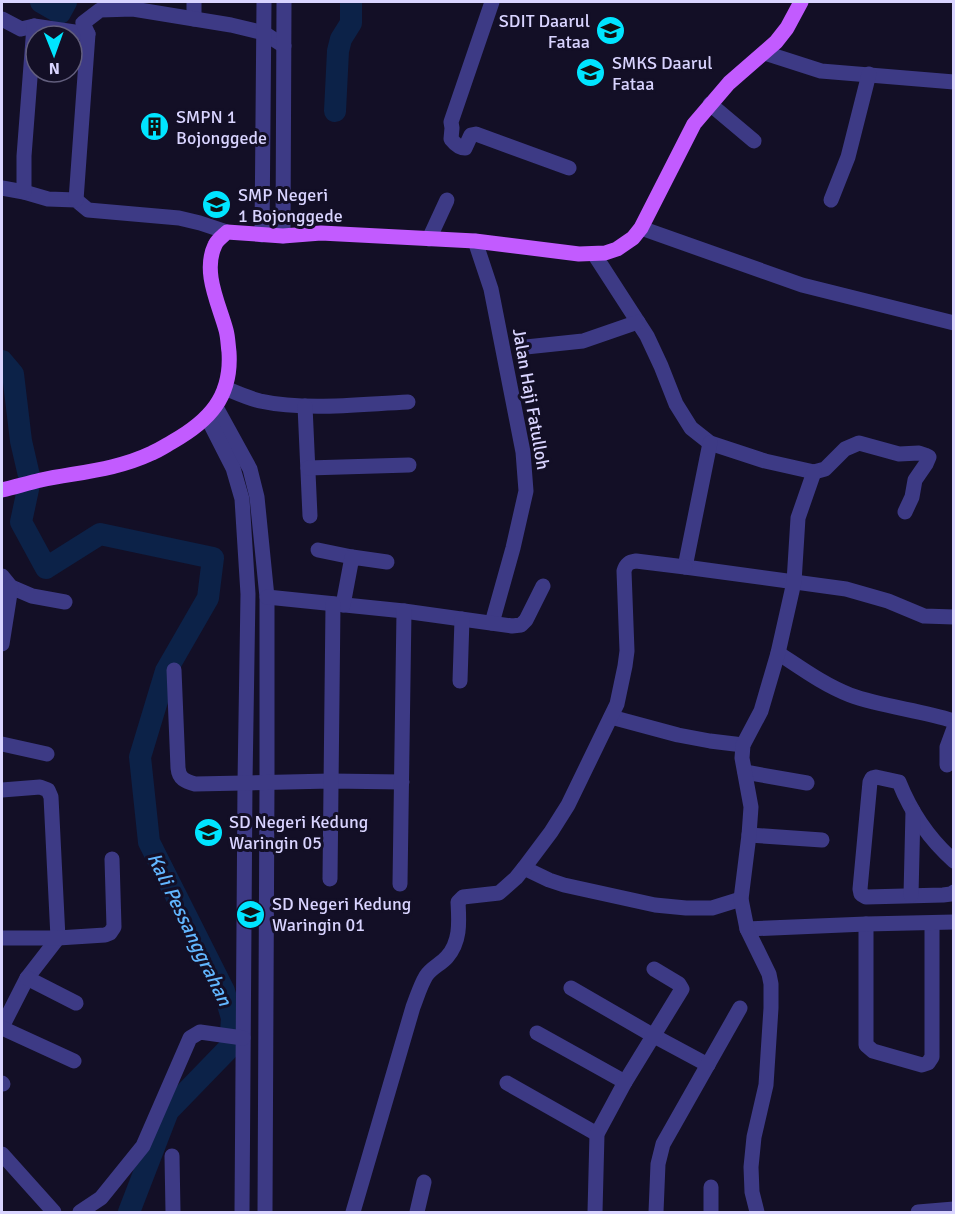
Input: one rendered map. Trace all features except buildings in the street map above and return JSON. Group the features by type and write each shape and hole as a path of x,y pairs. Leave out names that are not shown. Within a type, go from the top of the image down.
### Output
{"main road":[{"path":"2,490 40,480 110,468 152,453 187,434 212,412 225,388 229,362 227,331 215,297 211,277 211,259 215,244 227,232 283,236 321,233 480,241 566,253 594,254 605,253 625,244 641,228 694,124 729,83 776,42 787,28 801,2"}],"street":[{"path":"194,2 194,19"},
{"path":"262,235 264,2"},
{"path":"283,236 284,2"},
{"path":"492,2 451,122 451,140 457,146 465,148 471,135 477,134 568,168"},
{"path":"76,200 88,34 83,23 100,10 133,5 264,33 284,46"},
{"path":"2,19 21,29 24,28"},
{"path":"84,33 88,34"},
{"path":"765,53 821,71 954,82"},
{"path":"831,200 848,156 869,74"},
{"path":"24,192 24,156 30,84"},
{"path":"710,104 754,141"},
{"path":"2,188 48,199 76,200 88,210 179,218 227,232"},
{"path":"429,239 447,200"},
{"path":"641,228 802,285 954,322"},
{"name":"Jalan Haji Fatulloh","path":"480,241 523,452 526,491 492,623"},
{"path":"594,254 647,336 676,404 691,428 710,443 814,472 825,469 845,448 859,443 899,454 926,455 929,458 927,464 915,480 912,497 905,512"},
{"path":"526,347 583,340 638,322"},
{"path":"225,388 262,401 305,406 408,402"},
{"path":"305,406 310,516"},
{"path":"212,412 250,469 254,482 267,597 265,1211 242,1211 237,1041 248,594 242,499 212,412"},
{"path":"685,567 710,443"},
{"path":"308,468 409,465"},
{"path":"757,1212 752,1192 751,1167 754,1137 766,1085 771,984 769,974 747,929 741,900 751,807 742,758 743,745 761,711 778,653 794,582 798,518 814,472"},
{"path":"318,550 387,562"},
{"path":"330,879 331,781 338,604 352,557"},
{"path":"353,1212 413,1007 425,978 447,957 459,931 458,902 463,897 499,893 516,878 551,832 568,805 617,704 626,658 624,571 626,565 636,561 859,592 924,616 954,617"},
{"path":"2,644 6,582 32,596 65,602"},
{"path":"267,597 404,611 512,626 521,625 526,620 543,586"},
{"path":"400,884 404,611"},
{"path":"460,681 462,619"},
{"path":"778,653 848,694 954,722"},
{"path":"174,670 178,775 182,779 195,783 402,782"},
{"path":"611,717 678,735 743,745"},
{"path":"947,765 947,747 954,728"},
{"path":"2,744 47,754"},
{"path":"744,772 807,783"},
{"path":"954,861 929,836 913,811 899,782 872,778 863,853 861,894 866,897 943,895 954,892"},
{"path":"2,790 40,787 48,790 51,797 58,938 27,978 2,1028 74,1061"},
{"path":"911,895 913,811"},
{"path":"749,835 822,840"},
{"path":"2,938 58,938 105,935 112,931 114,919 112,859"},
{"path":"524,868 564,885 655,905 712,908 741,900"},
{"path":"747,929 954,922"},
{"path":"866,924 866,1045 873,1051 922,1065 928,1064 932,1057 932,923"},
{"path":"595,1212 597,1134 682,990 680,984 654,969"},
{"path":"27,978 76,1003"},
{"path":"571,988 708,1065"},
{"path":"656,1212 658,1164 663,1144 740,1008"},
{"path":"80,1212 101,1198 143,1146 190,1038 200,1032 237,1041 266,1052"},
{"path":"537,1033 626,1082"},
{"path":"507,1083 597,1134"},
{"path":"2,1154 54,1212"},
{"path":"172,1156 173,1212"},
{"path":"417,1212 424,1182"},
{"path":"711,1187 711,1212"},
{"path":"918,1212 954,1209"}],"waterway":[{"name":"Kali Pessanggrahan","path":"41,2 60,13 66,2"},
{"path":"335,111 338,51 341,39 351,23 351,2"},
{"name":"Kali Pessanggrahan","path":"2,361 13,374 21,441 30,480 21,522 46,568 100,534 213,558 208,598 166,671 140,757 149,842 224,991 232,1018 230,1047 168,1111 129,1212"}],"place":[{"name":"SDIT Daarul Fataa","path":"611,31"},
{"name":"SMKS Daarul Fataa","path":"591,73"},
{"name":"SMPN 1 Bojonggede","path":"155,127"},
{"name":"SMP Negeri 1 Bojonggede","path":"217,205"},
{"name":"SD Negeri Kedung Waringin 05","path":"208,832"},
{"name":"SD Negeri Kedung Waringin 01","path":"251,914"}]}
